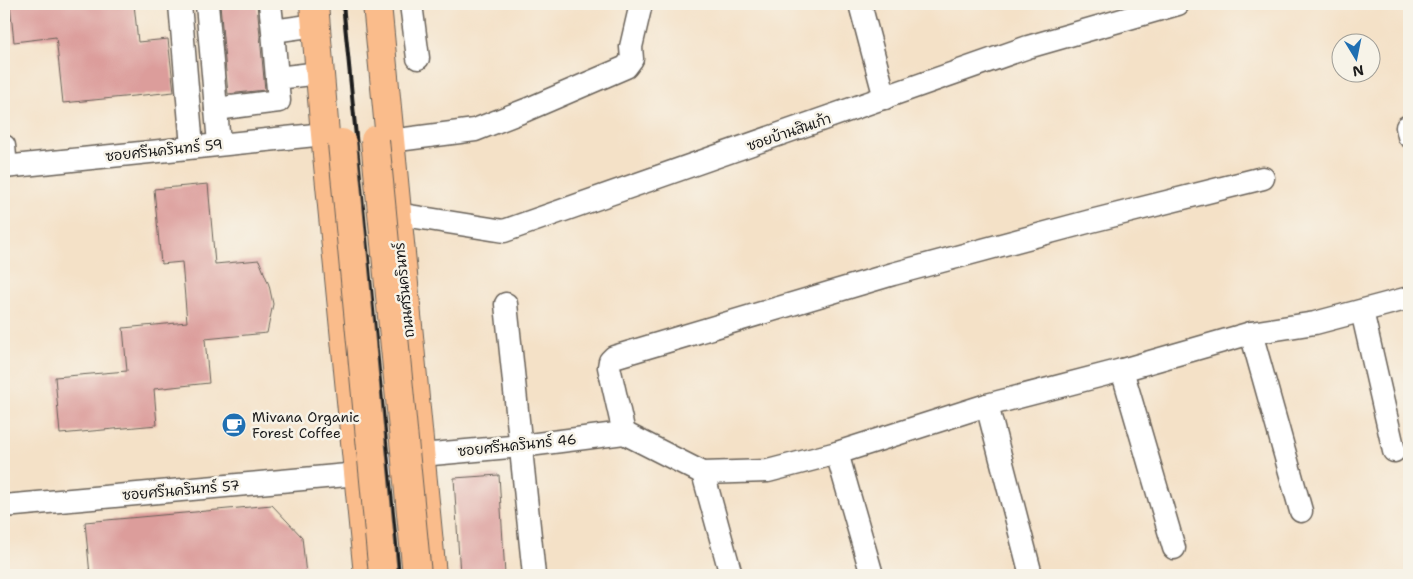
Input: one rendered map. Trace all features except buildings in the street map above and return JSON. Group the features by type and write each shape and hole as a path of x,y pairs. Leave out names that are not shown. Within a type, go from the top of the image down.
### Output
{"main road":[{"path":"363,4 383,141 417,575"},
{"name":"ถนนศรีนครินทร์","path":"377,4 383,141 398,223 432,575"},
{"path":"319,11 320,73 333,139 335,237 368,575"},
{"path":"319,11 383,575"},
{"path":"335,237 354,263 366,268 384,261 390,252 398,223"}],"street":[{"path":"180,4 192,147"},
{"path":"207,4 219,144"},
{"path":"216,108 279,100 270,4"},
{"path":"411,4 418,58"},
{"path":"383,141 475,130 626,67 632,59 631,47 641,4"},
{"path":"860,4 885,98"},
{"name":"ซอยบ้านสินเก้า","path":"398,223 504,232 1028,47 1178,4"},
{"path":"273,31 319,11"},
{"path":"277,78 320,73"},
{"name":"ซอยศรีนครินทร์ 59","path":"5,160 219,144 333,139"},
{"path":"1264,178 1091,221 893,274 614,357 610,361 609,367 618,433 703,473 768,471 837,453 987,405 1122,370 1251,333 1315,323 1409,298"},
{"path":"506,304 534,575"},
{"path":"1362,310 1394,451"},
{"path":"1251,333 1301,511"},
{"path":"1122,370 1174,548"},
{"path":"987,405 1031,575"},
{"name":"ซอยศรีนครินทร์ 46","path":"358,474 421,455 521,446 618,433"},
{"path":"837,453 872,575"},
{"path":"703,473 731,575"},
{"name":"ซอยศรีนครินทร์ 57","path":"4,506 358,474"}],"railway":[{"path":"343,4 399,575"}],"place":[{"name":"Mivana Organic Forest Coffee","path":"234,425"}]}
